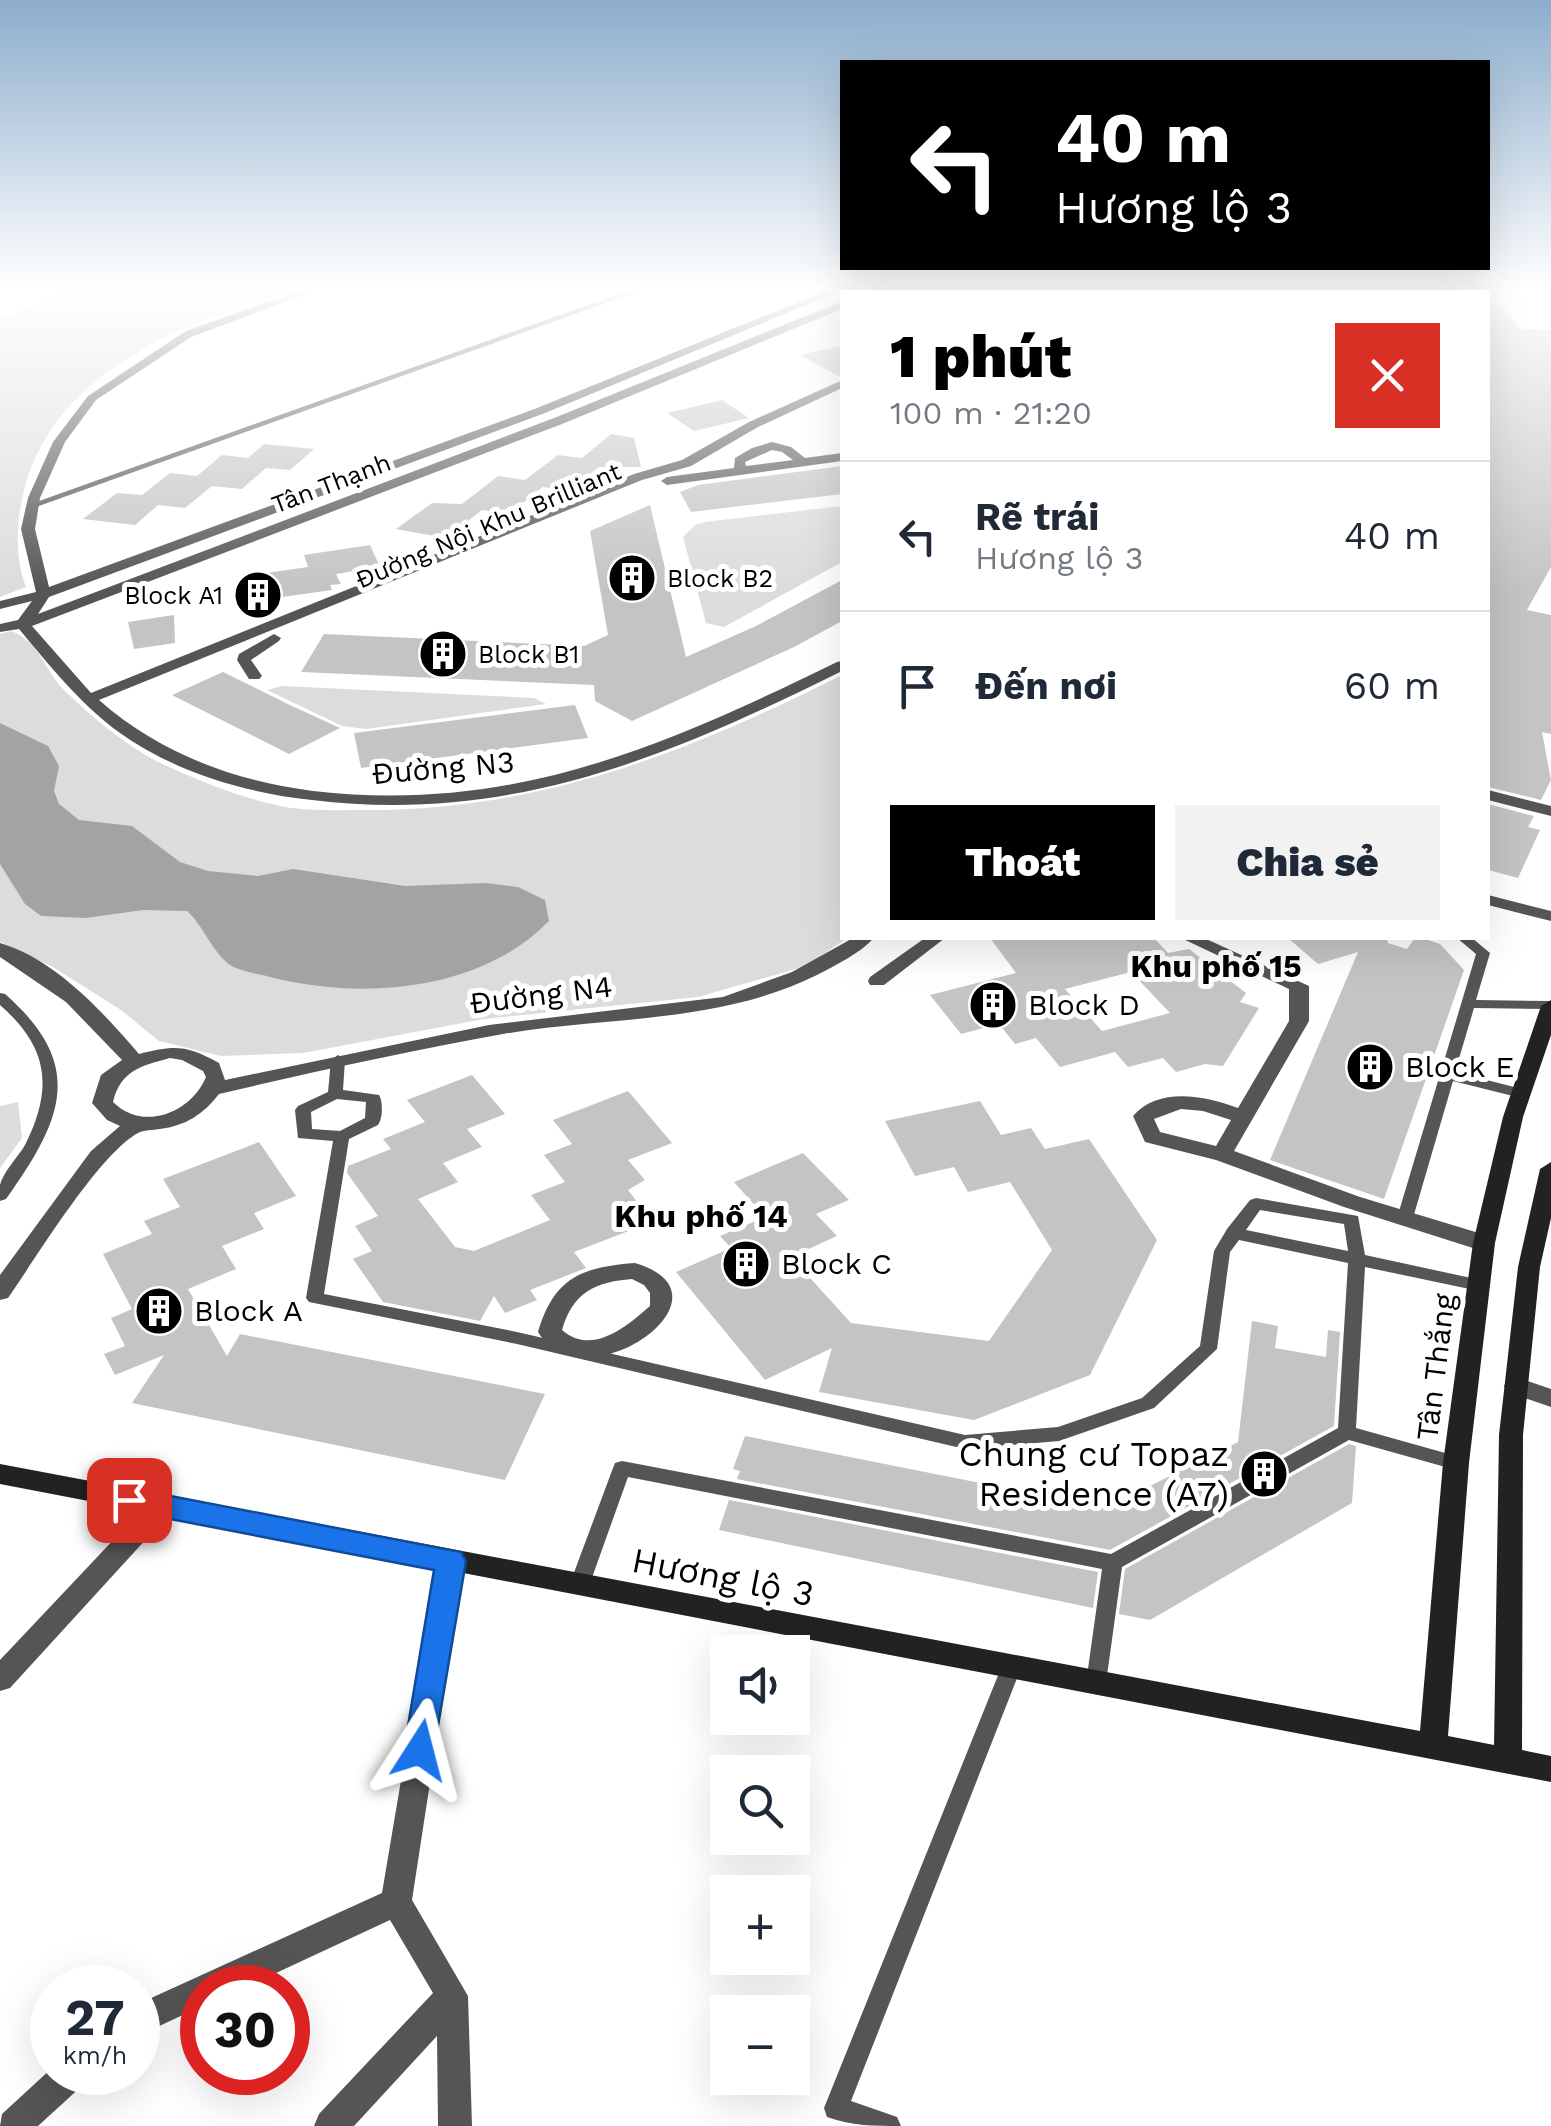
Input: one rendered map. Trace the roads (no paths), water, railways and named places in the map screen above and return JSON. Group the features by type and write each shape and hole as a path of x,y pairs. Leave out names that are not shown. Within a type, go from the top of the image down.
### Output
{"street":[{"path":"24,624 44,594 28,529 32,504 59,442 92,398 104,390"},
{"name":"Tân Thạnh","path":"0,606 44,594 594,390"},
{"name":"Tân Thạnh","path":"0,628 24,624 633,390"},
{"path":"89,699 638,477 687,465 712,453 730,438 829,390"},
{"path":"741,471 739,461 765,445 786,446 802,462"},
{"name":"Đường Nội Khu Brilliant","path":"254,676 244,660 246,654 267,641 646,484 840,457"},
{"name":"Đường N3","path":"24,624 89,699 153,748 210,775 337,802 394,805 498,795 611,768 733,719 840,665"},
{"path":"1490,796 1551,811"},
{"path":"1490,901 1551,916"},
{"name":"Đường N4","path":"214,1089 338,1060 536,1022 679,1011 780,984 826,966 862,940"},
{"path":"877,980 933,940"},
{"path":"1195,940 1299,986 1298,1021 1222,1154"},
{"path":"0,949 55,980 85,1006 134,1061"},
{"name":"Tân Thắng","path":"1433,1744 1456,1462 1484,1242 1521,1092 1551,1006"},
{"path":"170,1052 202,1059 212,1067 214,1089 192,1111 155,1123 120,1120 102,1102 108,1080 134,1061 170,1052"},
{"path":"1243,1117 1198,1101 1166,1103 1142,1116 1152,1137 1222,1154 1484,1242"},
{"path":"0,1292 98,1156 136,1123"},
{"path":"1508,1760 1511,1435 1528,1267 1551,1169"},
{"path":"635,1271 652,1279 662,1292 661,1309 654,1316 615,1344 576,1352 558,1342 550,1332 556,1306 575,1285 604,1272 635,1271"},
{"path":"1516,1386 1551,1398"},
{"name":"Hương lộ 3","path":"0,1474 1011,1668 1433,1744 1551,1770"},
{"path":"0,1679 161,1506"},
{"path":"451,1561 396,1902 452,1996 455,2126"},
{"path":"258,1965 396,1902"},
{"path":"332,2126 452,1996"},
{"path":"14,2126 47,2095"}],"lane":[{"path":"32,504 354,390"},
{"path":"1405,1218 1483,953 1467,940"},
{"path":"0,998 30,1023 42,1042 52,1087 39,1135 27,1159 0,1194"},
{"path":"1468,1004 1551,1006"},
{"path":"335,1094 338,1060"},
{"path":"1447,1075 1521,1092"},
{"path":"335,1094 374,1098 373,1121 342,1136 304,1134 303,1110 335,1094"},
{"path":"342,1136 316,1298 576,1352 965,1442 1059,1434 1148,1403 1208,1348 1222,1252 1256,1204 1352,1220 1357,1259 1347,1432"},
{"path":"1233,1232 1479,1285"},
{"path":"580,1586 622,1468 1113,1563 1347,1432 1456,1462"},
{"path":"1096,1683 1113,1563"},
{"path":"888,2126 836,2108 1011,1668"}],"place":[{"name":"Block B2","path":"632,578"},
{"name":"Block A1","path":"258,595"},
{"name":"Block B1","path":"443,654"},
{"name":"Block D","path":"993,1005"},
{"name":"Block E","path":"1370,1067"},
{"name":"Block C","path":"746,1264"},
{"name":"Block A","path":"159,1311"},
{"name":"Chung cư Topaz Residence (A7)","path":"1264,1474"}],"district":[{"name":"Khu phố 15","path":"1216,966"},
{"name":"Khu phố 14","path":"701,1216"}]}
